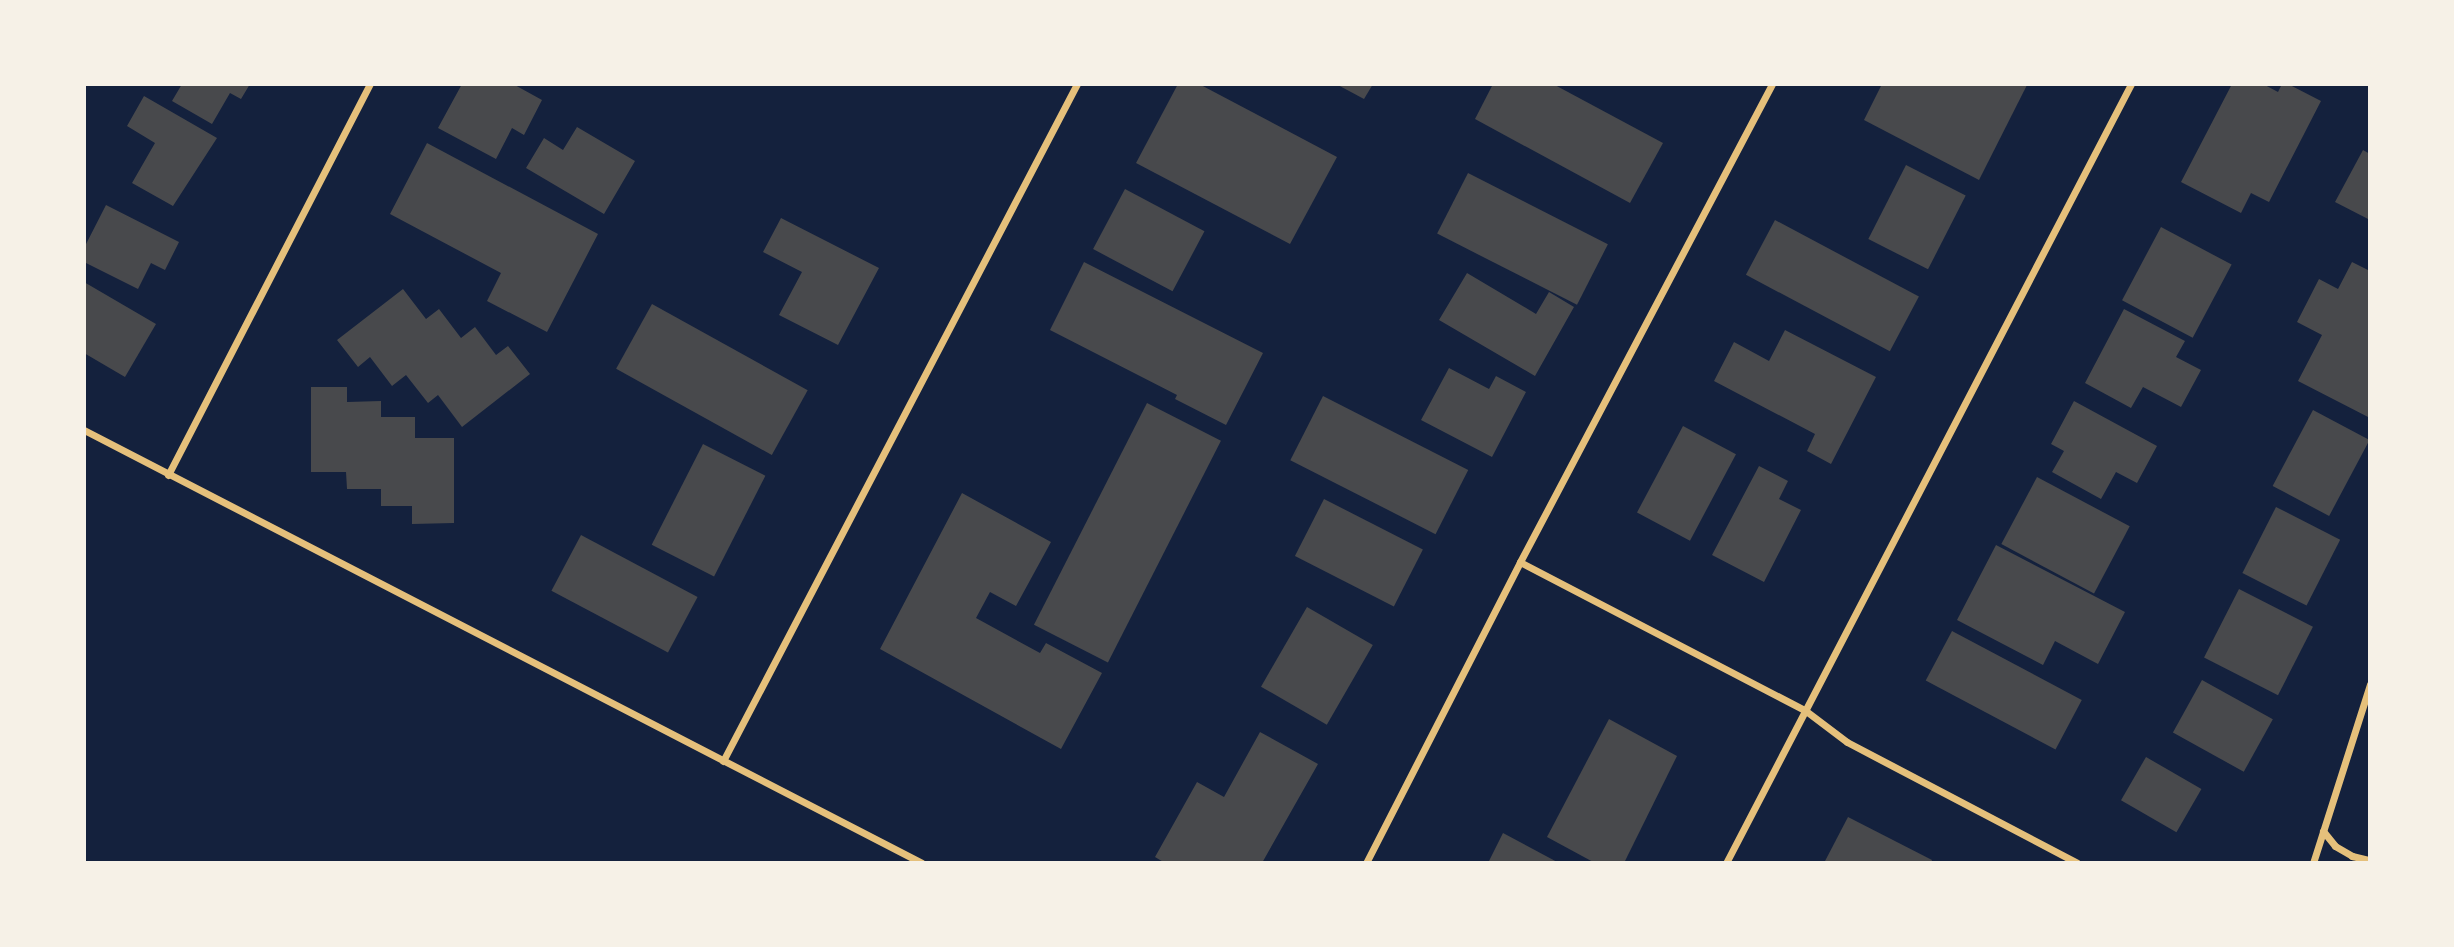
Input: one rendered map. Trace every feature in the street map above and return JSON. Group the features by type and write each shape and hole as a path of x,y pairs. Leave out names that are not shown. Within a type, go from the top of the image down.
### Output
{"street":[{"path":"168,475 370,84"},
{"path":"723,761 1077,84"},
{"path":"1367,863 1520,562 1772,84"},
{"path":"1726,863 2131,84"},
{"path":"84,430 922,863"},
{"path":"1520,562 1806,711 1847,741 2077,863"},
{"path":"2313,863 2370,684"},
{"path":"2323,831 2335,846 2352,856 2370,860"}],"building":[{"path":"182,84 250,84 241,99 230,93 212,124 172,101"},
{"path":"462,84 513,84 542,100 524,135 512,128 496,159 438,128"},
{"path":"1178,84 1199,84 1337,157 1290,244 1136,163"},
{"path":"1336,84 1373,84 1364,99"},
{"path":"1493,84 1553,84 1663,143 1630,203 1475,119"},
{"path":"1882,84 2027,85 1979,180 1864,120"},
{"path":"2232,84 2263,84 2278,92 2282,84 2288,84 2321,101 2269,202 2251,193 2241,213 2181,182"},
{"path":"144,96 217,138 173,206 132,183 155,143 127,126"},
{"path":"577,127 635,161 604,214 526,168 544,138 563,150"},
{"path":"427,143 598,234 547,332 487,301 501,273 390,214"},
{"path":"2363,150 2370,154 2370,220 2335,202"},
{"path":"1906,165 1966,195 1928,269 1868,239"},
{"path":"1468,173 1608,244 1577,305 1437,234"},
{"path":"1125,189 1204,231 1173,291 1093,249"},
{"path":"106,205 179,242 165,270 151,263 138,289 84,262 84,248"},
{"path":"781,218 879,268 838,345 779,315 802,272 763,252"},
{"path":"1775,220 1919,297 1890,351 1746,275"},
{"path":"2161,227 2232,265 2193,338 2122,300"},
{"path":"1084,262 1263,353 1226,425 1175,399 1177,395 1050,330"},
{"path":"2352,262 2370,271 2370,418 2298,381 2322,335 2297,322 2319,279 2338,289"},
{"path":"1467,273 1536,314 1549,292 1574,307 1535,376 1439,320"},
{"path":"84,282 156,324 125,377 84,353"},
{"path":"403,289 426,319 439,309 461,338 475,327 496,355 508,346 530,374 462,427 438,395 428,403 406,375 392,386 370,357 358,367 337,340"},
{"path":"652,304 808,390 772,455 616,369"},
{"path":"2124,309 2185,341 2176,357 2201,370 2181,407 2143,387 2131,408 2085,383"},
{"path":"1785,330 1876,377 1831,464 1807,451 1815,434 1714,381 1734,342 1769,361"},
{"path":"1449,368 1489,389 1496,376 1526,392 1492,457 1421,420"},
{"path":"311,387 347,387 347,402 381,401 381,417 415,417 415,438 454,438 454,523 412,524 412,506 381,506 381,489 347,489 346,472 311,472"},
{"path":"1323,396 1468,470 1436,534 1290,460"},
{"path":"2074,401 2157,446 2137,483 2116,472 2101,499 2052,472 2064,451 2051,444"},
{"path":"1147,403 1221,441 1108,663 1034,625"},
{"path":"2313,410 2370,440 2329,516 2273,486"},
{"path":"1683,426 1736,454 1690,541 1637,513"},
{"path":"703,444 765,476 714,576 652,545"},
{"path":"1759,466 1788,481 1779,499 1801,510 1764,582 1712,555"},
{"path":"2037,477 2130,526 2094,593 2001,544"},
{"path":"962,493 1051,542 1016,606 990,592 976,618 1040,653 1046,643 1102,673 1061,749 880,649"},
{"path":"1324,499 1423,549 1394,606 1295,556"},
{"path":"2276,507 2340,540 2307,606 2242,573"},
{"path":"581,535 698,597 668,653 551,591"},
{"path":"1996,545 2125,612 2098,664 2055,641 2043,665 1957,620"},
{"path":"2239,589 2313,627 2278,695 2204,658"},
{"path":"1307,607 1373,645 1327,725 1261,687"},
{"path":"1952,631 2082,700 2056,749 1926,680"},
{"path":"2202,680 2273,719 2244,772 2173,732"},
{"path":"1609,719 1677,756 1624,863 1595,863 1547,837"},
{"path":"1260,732 1318,764 1262,863 1165,863 1155,857 1197,782 1224,797"},
{"path":"2146,757 2201,789 2176,832 2121,800"},
{"path":"1848,817 1932,860 1931,863 1824,863"},
{"path":"1503,833 1559,863 1488,863"}]}
